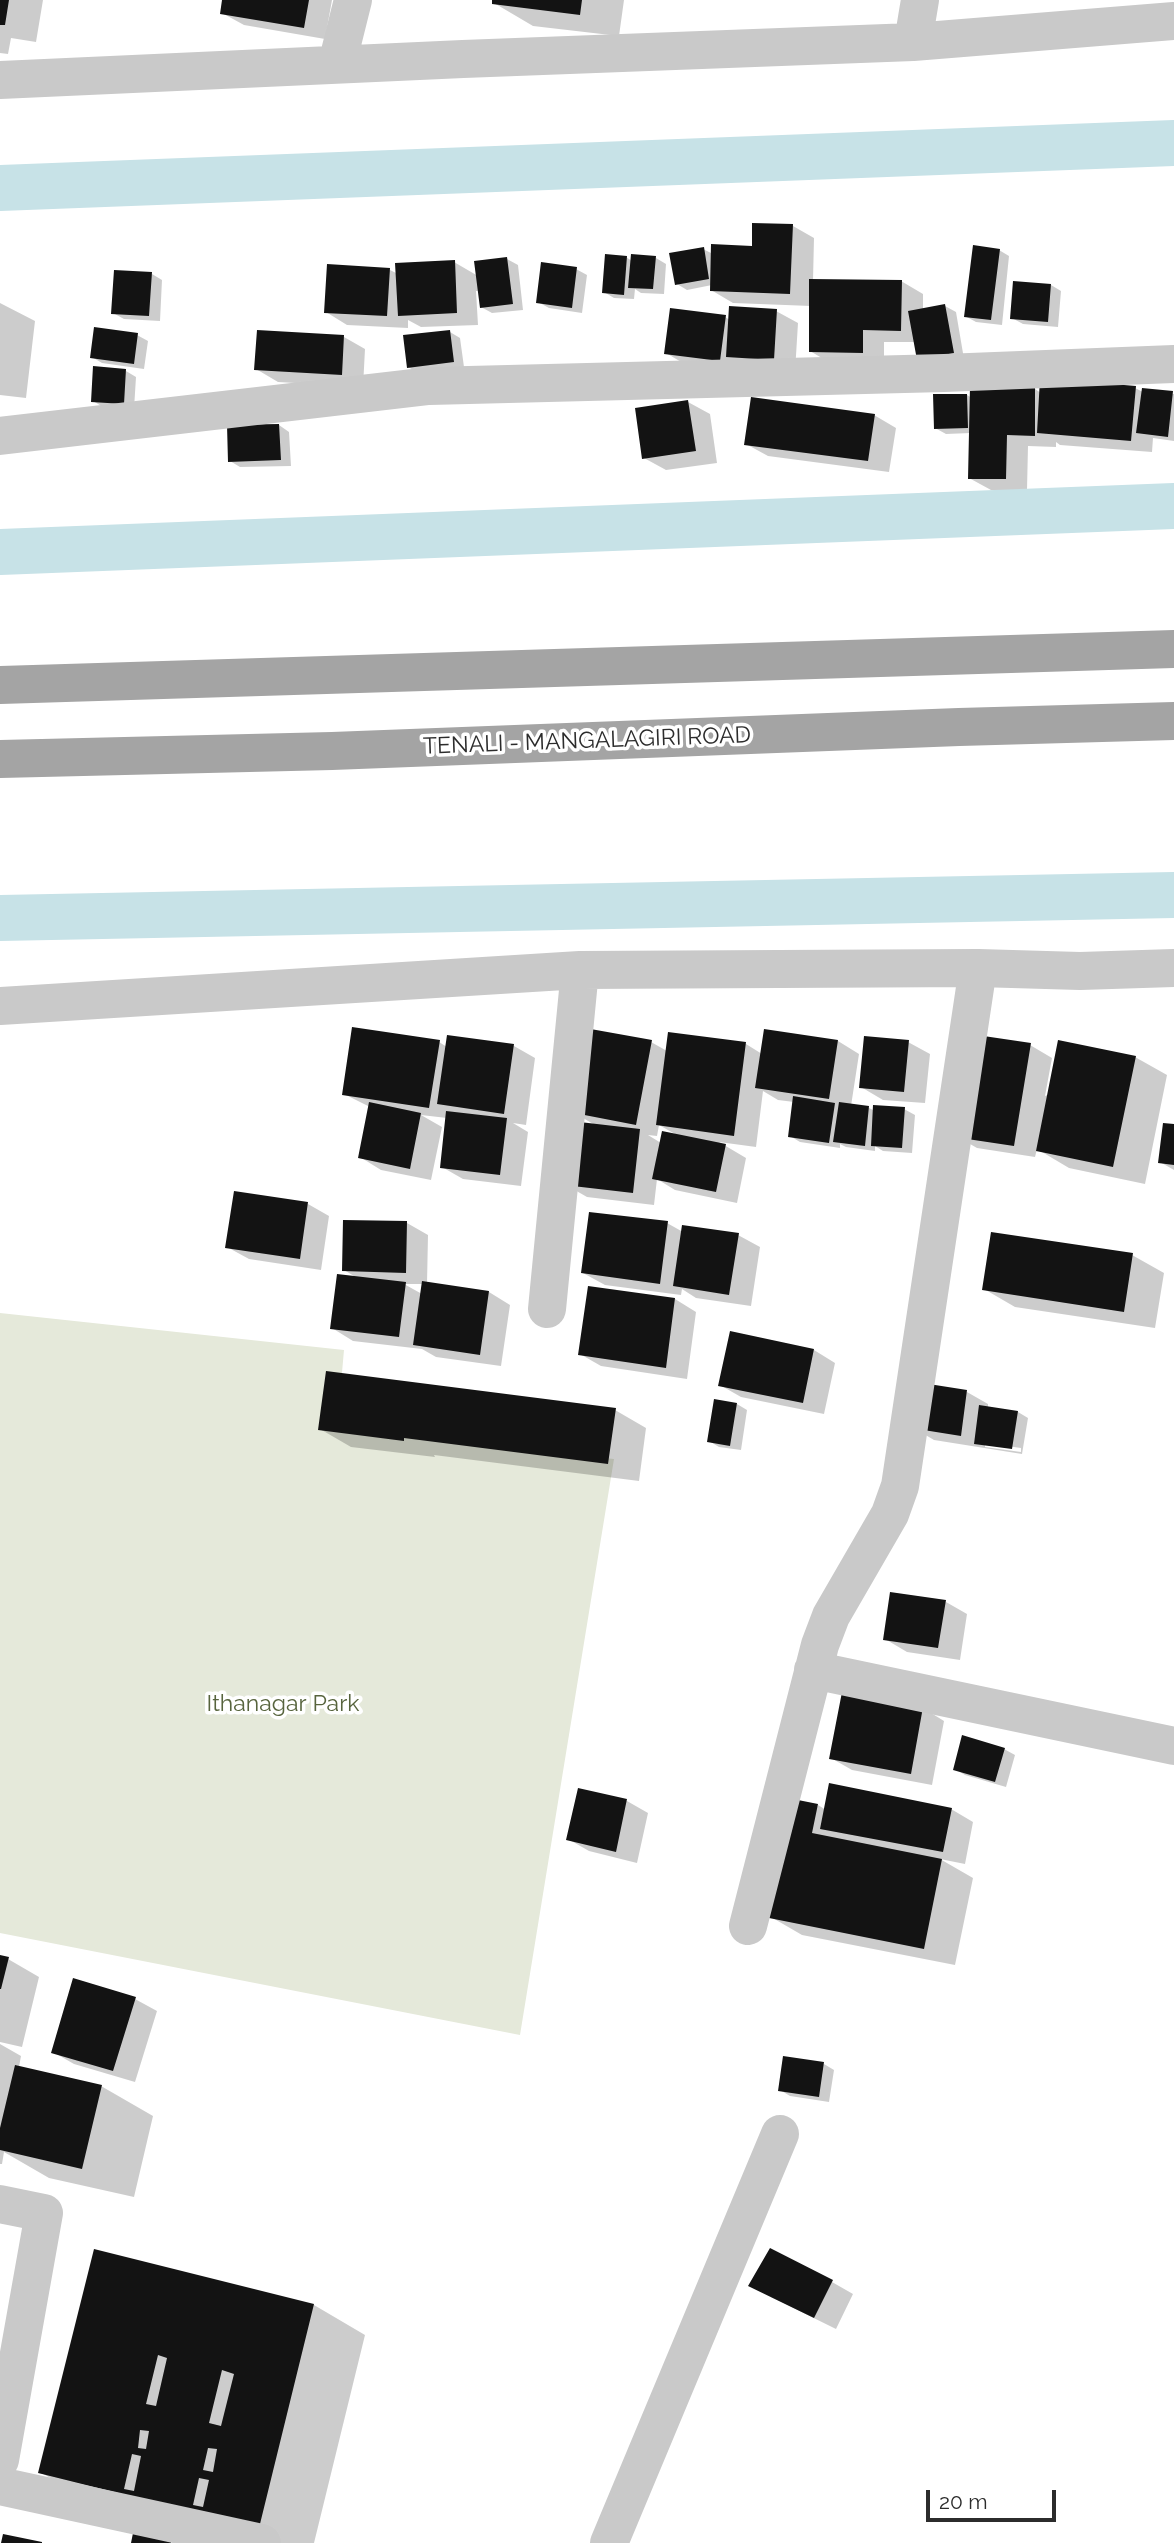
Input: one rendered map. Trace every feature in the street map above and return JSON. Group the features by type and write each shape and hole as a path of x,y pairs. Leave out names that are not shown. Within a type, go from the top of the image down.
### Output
{"main road":[{"path":"0,685 1174,649"},
{"name":"TENALI - MANGALAGIRI ROAD","path":"0,759 332,751 959,727 1174,722"}],"street":[{"path":"337,64 353,0"},
{"path":"913,42 920,0"},
{"path":"0,79 913,42 1173,14"},
{"path":"0,436 429,386 944,373 1174,364"},
{"path":"0,1006 580,970 978,968 1080,971 1174,968"},
{"path":"748,1926 813,1671 831,1616 890,1514 900,1486 978,968"},
{"path":"547,1309 580,970"},
{"path":"813,1671 1174,1746"},
{"path":"609,2543 780,2134"},
{"path":"0,2203 44,2213 0,2460"},
{"path":"0,2486 262,2543"}],"green space":[{"name":"Ithanagar Park","path":"0,1313 344,1350 337,1429 614,1459 520,2035 0,1933"}],"building":[{"path":"0,0 9,0 5,25 0,25"},
{"path":"222,0 309,0 304,28 220,14"},
{"path":"492,0 582,0 580,15 492,4"},
{"path":"752,223 793,224 790,294 710,291 711,244 752,246"},
{"path":"973,245 1000,249 991,320 964,317"},
{"path":"704,247 709,279 675,285 669,253"},
{"path":"605,254 627,256 624,295 602,293"},
{"path":"631,254 656,256 653,289 628,288"},
{"path":"507,257 513,304 480,308 474,261"},
{"path":"455,260 457,313 398,316 395,263"},
{"path":"541,262 577,267 572,308 536,303"},
{"path":"327,264 390,268 387,316 324,313"},
{"path":"114,270 152,272 149,316 111,314"},
{"path":"809,279 902,280 901,331 863,330 863,353 809,352"},
{"path":"1013,281 1051,284 1048,322 1010,319"},
{"path":"945,304 954,353 917,360 908,311"},
{"path":"729,306 777,309 774,360 726,357"},
{"path":"670,308 726,315 720,361 664,354"},
{"path":"94,327 138,333 134,364 90,358"},
{"path":"257,330 344,335 342,375 254,370"},
{"path":"450,330 454,362 407,368 403,335"},
{"path":"93,366 126,369 124,404 91,402"},
{"path":"1040,378 1136,386 1131,441 1037,433"},
{"path":"970,386 1035,387 1035,436 1007,435 1006,479 968,479"},
{"path":"1142,388 1173,391 1168,437 1136,433"},
{"path":"933,394 967,394 968,428 934,429"},
{"path":"751,397 875,414 868,461 744,445"},
{"path":"688,400 696,451 642,459 635,408"},
{"path":"279,424 281,460 228,462 227,425"},
{"path":"352,1027 440,1040 429,1108 342,1095"},
{"path":"585,1028 652,1040 636,1125 569,1112"},
{"path":"764,1029 838,1040 829,1099 755,1088"},
{"path":"668,1032 746,1042 734,1136 656,1125"},
{"path":"970,1034 1031,1043 1014,1146 954,1137"},
{"path":"447,1035 514,1044 504,1114 437,1104"},
{"path":"864,1036 909,1040 904,1092 859,1088"},
{"path":"1058,1040 1136,1056 1113,1167 1036,1151"},
{"path":"793,1096 835,1103 829,1143 788,1137"},
{"path":"369,1102 421,1113 410,1169 358,1158"},
{"path":"839,1102 869,1106 865,1146 833,1142"},
{"path":"873,1105 905,1107 902,1148 871,1146"},
{"path":"446,1111 507,1118 500,1175 440,1168"},
{"path":"571,1121 640,1129 633,1193 564,1185"},
{"path":"1163,1123 1174,1124 1174,1165 1158,1163"},
{"path":"662,1131 726,1144 716,1192 652,1179"},
{"path":"234,1191 308,1202 300,1259 225,1248"},
{"path":"589,1212 668,1221 660,1284 581,1273"},
{"path":"343,1220 407,1221 406,1273 342,1271"},
{"path":"682,1225 739,1233 729,1295 673,1286"},
{"path":"991,1232 1133,1253 1124,1312 982,1290"},
{"path":"337,1274 406,1282 399,1337 330,1329"},
{"path":"422,1281 489,1291 480,1355 413,1345"},
{"path":"588,1286 675,1298 666,1368 578,1355"},
{"path":"730,1331 814,1349 803,1403 718,1386"},
{"path":"326,1371 616,1408 608,1464 318,1430"},
{"path":"916,1382 967,1390 961,1436 911,1428"},
{"path":"714,1399 737,1403 730,1446 707,1442"},
{"path":"979,1405 1018,1411 1012,1449 974,1444"},
{"path":"890,1592 946,1600 938,1648 883,1640"},
{"path":"842,1692 923,1707 911,1774 829,1759"},
{"path":"962,1735 1005,1748 995,1782 953,1770"},
{"path":"829,1783 952,1808 943,1852 820,1829"},
{"path":"578,1788 627,1799 616,1852 566,1840"},
{"path":"793,1799 818,1804 812,1833 942,1859 924,1949 769,1918"},
{"path":"0,1955 9,1957 1,1989 0,1989"},
{"path":"73,1978 136,1997 113,2071 51,2053"},
{"path":"783,2056 824,2062 819,2097 778,2091"},
{"path":"15,2065 102,2085 82,2169 0,2150 0,2128"},
{"path":"770,2248 833,2280 814,2318 748,2286"},
{"path":"94,2249 314,2304 259,2528 38,2473","holes":["158,2355 167,2358 156,2406 146,2404","222,2370 234,2374 221,2426 209,2423","140,2430 149,2431 146,2449 138,2448","208,2448 217,2449 213,2472 203,2470","132,2454 141,2456 134,2491 124,2489","199,2478 209,2480 203,2507 193,2505"]},
{"path":"133,2533 171,2542 171,2543 131,2543"},
{"path":"3,2534 42,2542 42,2543 1,2543"}],"waterway":[{"path":"0,188 1174,143"},
{"path":"0,552 1174,506"},
{"path":"0,918 1174,895"}]}
